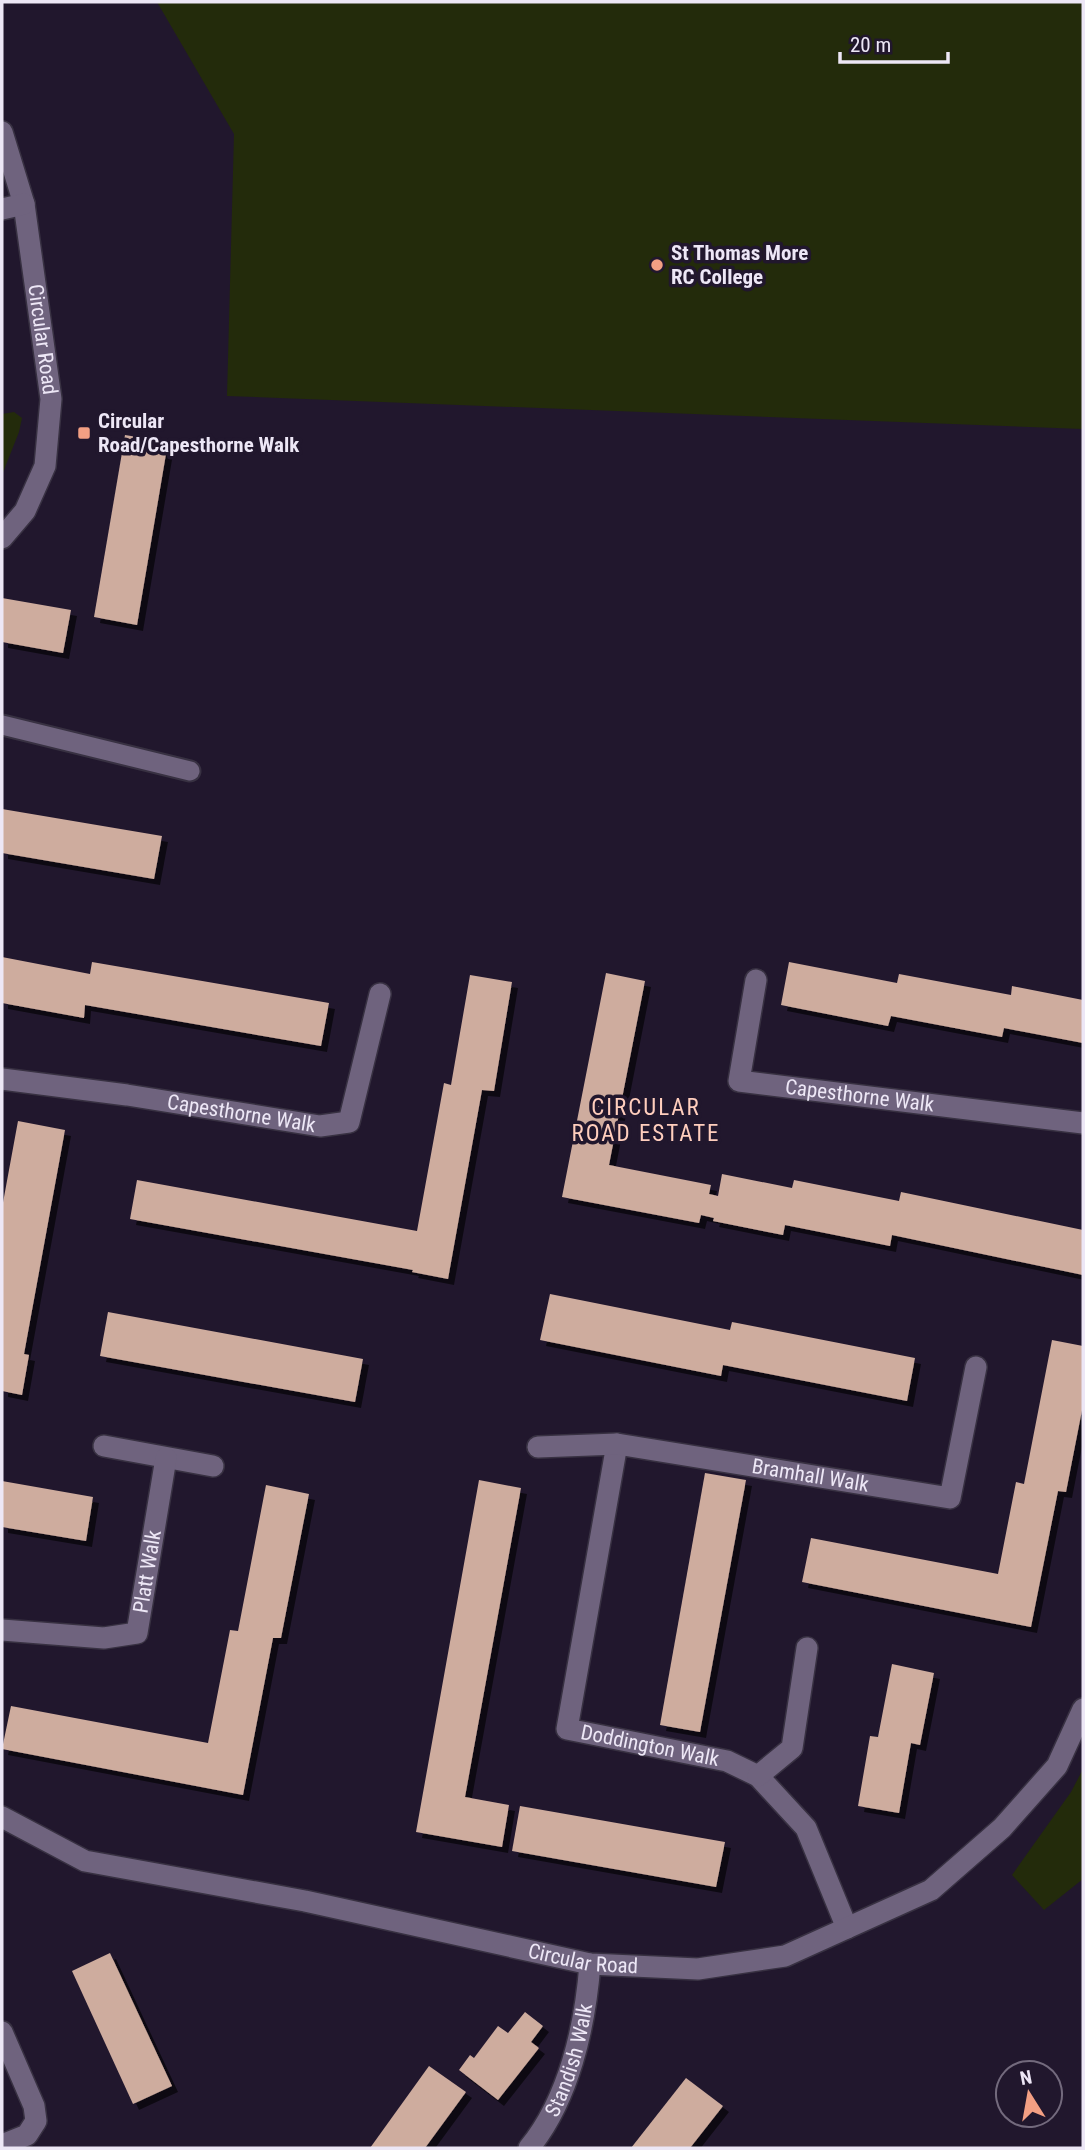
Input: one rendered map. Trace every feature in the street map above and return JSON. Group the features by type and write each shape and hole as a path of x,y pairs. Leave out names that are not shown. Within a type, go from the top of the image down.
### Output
{"street":[{"name":"Circular Road","path":"2,132 24,204 51,398 46,466 25,511 2,538"},
{"path":"2,209 24,204"},
{"name":"Capesthorne Walk","path":"756,980 739,1081 1083,1123"},
{"name":"Capesthorne Walk","path":"2,1079 127,1095 320,1126 349,1122 380,994"},
{"name":"Bramhall Walk","path":"538,1447 617,1444 950,1498 976,1367"},
{"name":"Doddington Walk","path":"617,1444 567,1729 727,1761 758,1776 806,1828 847,1928"},
{"path":"104,1446 213,1466"},
{"name":"Platt Walk","path":"2,1630 104,1638 137,1633 166,1458"},
{"path":"758,1776 792,1748 807,1648"},
{"name":"Circular Road","path":"2,1817 85,1861 305,1901 590,1964 698,1969 785,1956 932,1890 1002,1828 1057,1766 1083,1709"},
{"name":"Standish Walk","path":"529,2148 546,2128 572,2061 587,1997 590,1964"},
{"path":"2,2032 34,2106 36,2121 27,2135 2,2145"}],"lane":[{"path":"2,725 190,772"}],"green space":[{"path":"157,2 1083,2 1083,429 227,396 234,134"},
{"path":"14,412 22,418 2,475 2,414"},
{"path":"1083,1769 1083,1879 1044,1910 1012,1875 1071,1792"}],"building":[{"path":"125,435 168,442 137,625 94,617"},
{"path":"2,598 71,610 63,653 2,642"},
{"path":"2,809 162,836 154,879 2,853"},
{"path":"2,957 90,974 92,962 329,1003 321,1046 85,1005 84,1018 2,1003"},
{"path":"789,962 897,983 899,974 1011,995 1012,986 1083,1000 1083,1043 1004,1028 1002,1037 891,1016 888,1026 781,1005"},
{"path":"606,973 645,981 609,1165 711,1185 709,1194 718,1196 722,1174 792,1188 794,1180 899,1201 901,1192 1083,1230 1083,1275 892,1235 890,1246 785,1225 783,1235 713,1221 714,1218 701,1215 699,1223 562,1197"},
{"path":"470,975 512,982 494,1091 482,1090 448,1279 412,1272 413,1270 130,1219 137,1180 417,1231 444,1083 451,1085"},
{"path":"18,1121 65,1130 24,1354 29,1355 22,1395 2,1391 2,1208"},
{"path":"550,1294 730,1330 732,1322 915,1358 907,1401 723,1365 721,1376 540,1340"},
{"path":"108,1312 363,1359 355,1402 100,1356"},
{"path":"1052,1340 1083,1346 1083,1405 1066,1492 1058,1491 1031,1627 802,1582 811,1538 998,1574 1016,1482 1024,1484"},
{"path":"705,1473 746,1480 700,1732 660,1725"},
{"path":"479,1480 521,1488 465,1797 509,1805 502,1847 416,1832"},
{"path":"2,1481 93,1497 86,1541 2,1527"},
{"path":"266,1485 309,1494 281,1638 273,1638 243,1795 2,1749 11,1706 208,1743 230,1630 238,1631"},
{"path":"892,1664 934,1673 920,1745 911,1743 899,1813 858,1806 870,1736 878,1737"},
{"path":"520,1806 725,1842 716,1887 512,1851"},
{"path":"110,1953 172,2086 133,2104 72,1971"},
{"path":"525,2012 543,2026 531,2042 539,2048 498,2100 459,2070 470,2055 474,2058 498,2026 508,2033"},
{"path":"429,2066 466,2092 425,2148 370,2148"},
{"path":"686,2078 723,2106 690,2148 631,2148"}],"place":[{"name":"St Thomas More RC College","path":"657,265"},
{"name":"Circular Road/Capesthorne Walk","path":"84,433"}],"district":[{"name":"CIRCULAR ROAD ESTATE","path":"646,1120"}]}
